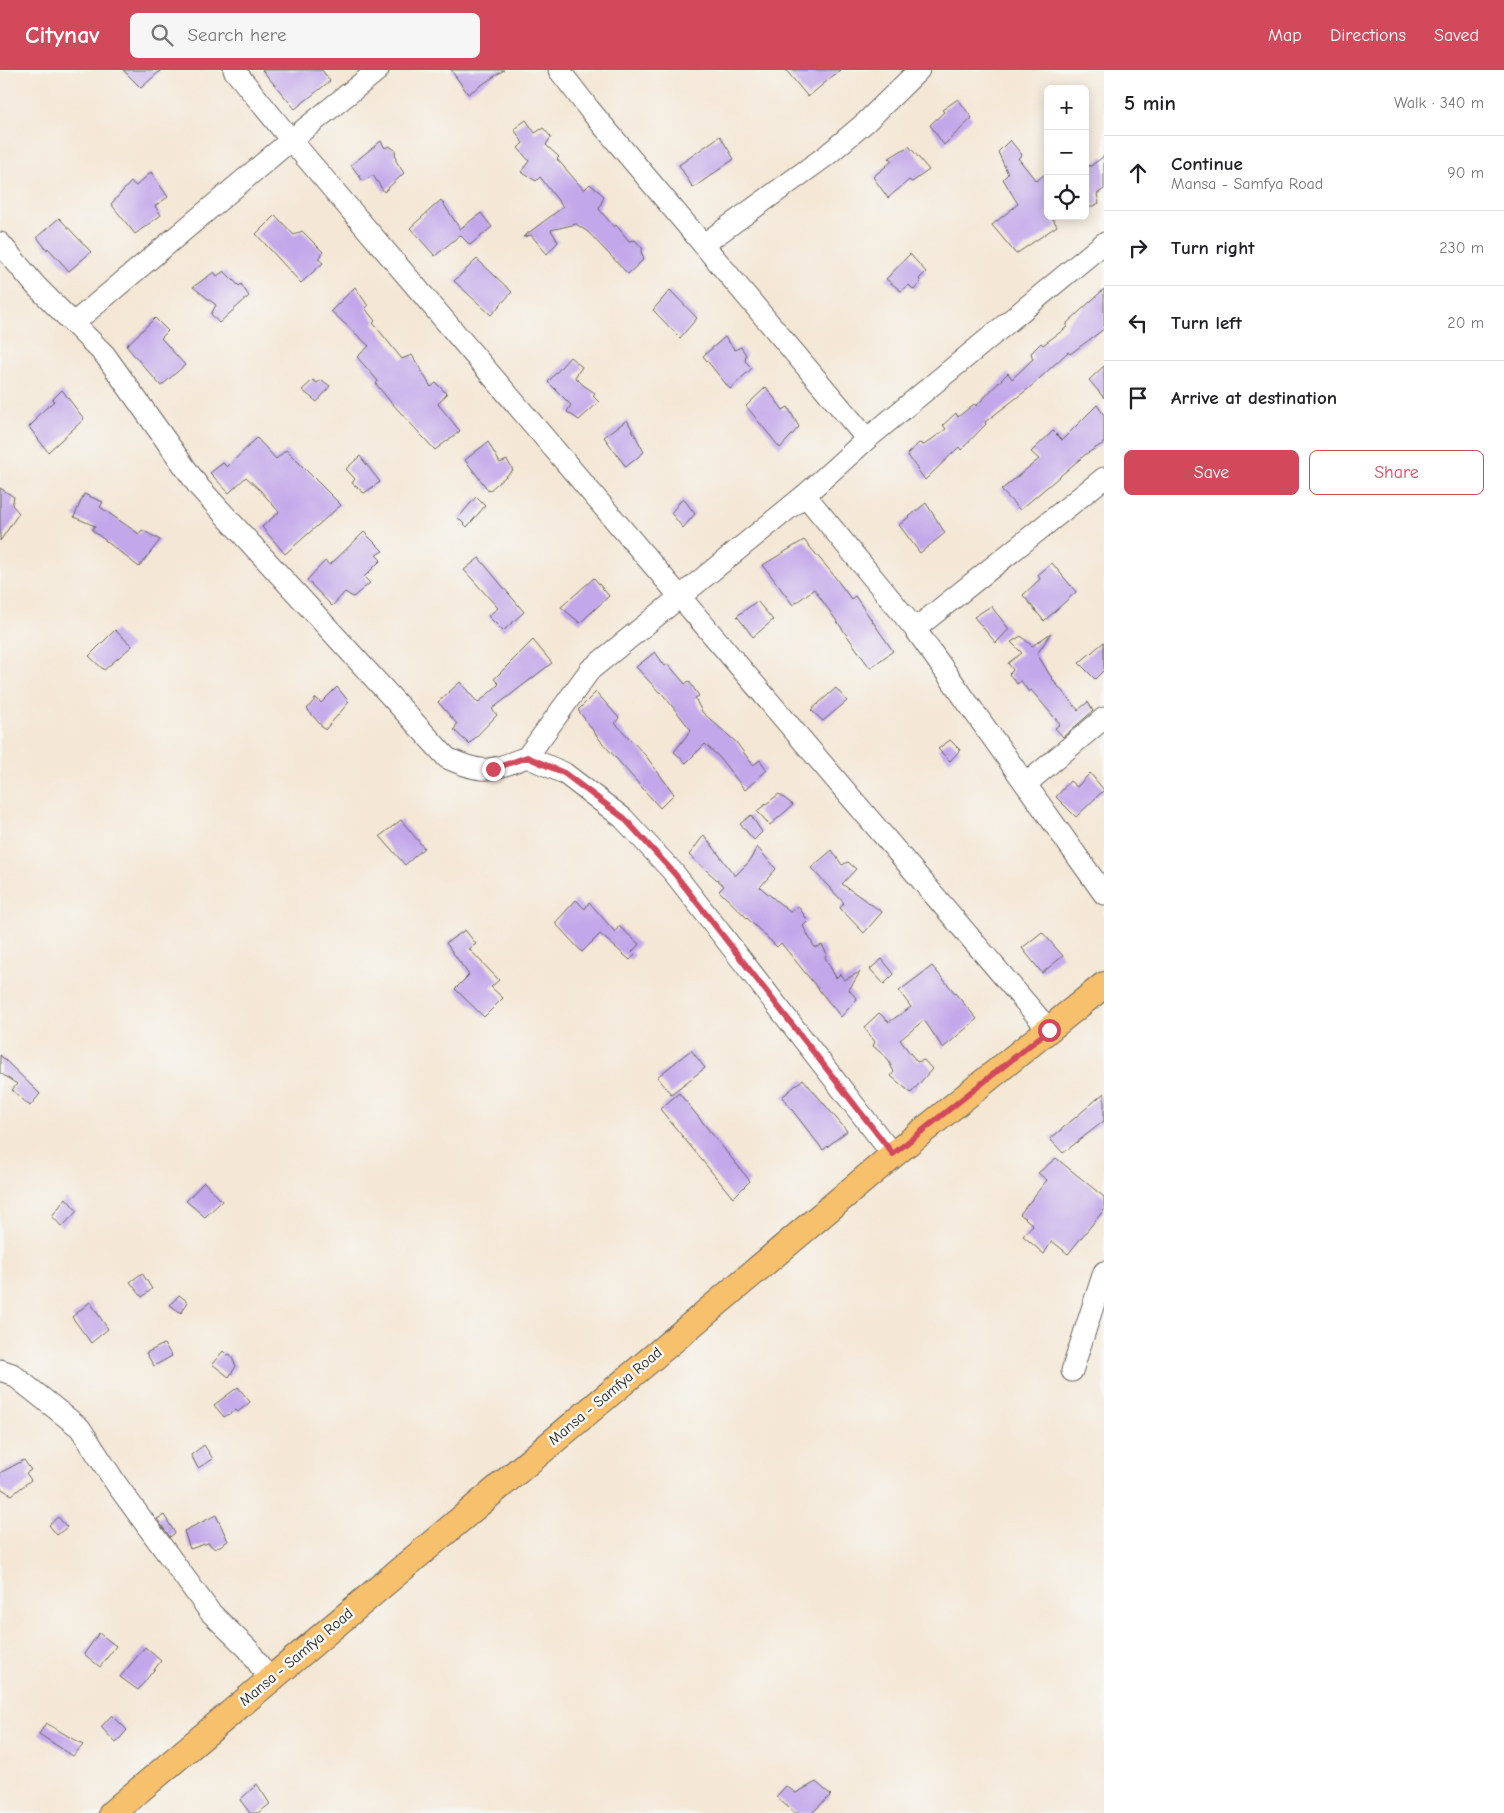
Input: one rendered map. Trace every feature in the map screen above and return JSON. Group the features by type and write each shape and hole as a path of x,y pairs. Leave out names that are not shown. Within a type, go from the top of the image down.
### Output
{"main road":[{"name":"Mansa - Samfya Road","path":"112,1813 893,1154 1104,985"}],"street":[{"path":"234,70 291,140 1049,1030"},
{"path":"75,322 291,140 378,70"},
{"path":"559,70 589,109 866,439"},
{"path":"704,244 826,156 866,122 919,70"},
{"path":"0,243 36,286 75,322 106,356 199,487 447,758 472,769 493,769 527,757 590,670 805,495 866,439 1104,243"},
{"path":"915,629 1104,478"},
{"path":"805,495 915,629 1104,894"},
{"path":"1026,784 1104,718"},
{"path":"527,757 564,773 624,818 674,873 893,1154"},
{"path":"1072,1370 1104,1272"},
{"path":"0,1370 12,1374 80,1428 117,1485 210,1612 248,1649 270,1680"}],"building":[{"path":"123,70 161,70 141,88"},
{"path":"262,70 322,70 330,81 295,109"},
{"path":"451,70 504,70 468,94"},
{"path":"786,70 840,70 808,97"},
{"path":"958,99 972,118 944,145 930,125 944,112 942,110"},
{"path":"526,120 535,133 543,128 551,137 546,145 559,157 557,159 584,190 590,184 604,196 599,209 629,241 635,240 643,249 641,252 644,259 628,274 588,232 576,224 551,230 558,242 547,254 531,235 523,237 563,207 540,177 536,181 521,172 529,161 518,148 523,143 514,129"},
{"path":"720,136 734,159 693,188 679,165"},
{"path":"1010,140 1022,155 1018,158 1036,181 1044,175 1044,220 1053,220 1057,226 1016,254 992,225 1018,204 1003,179 1008,174 998,152"},
{"path":"381,141 385,148 389,146 395,150 396,161 404,173 384,192 373,175 363,181 351,165"},
{"path":"909,146 929,170 912,182 909,180 888,198 873,177 892,161 889,158"},
{"path":"1104,156 1104,189 1097,194 1099,203 1089,208 1089,166"},
{"path":"151,172 168,197 155,206 161,215 135,234 111,204 131,182 136,186"},
{"path":"441,200 460,229 481,213 492,227 470,245 460,235 435,256 410,228"},
{"path":"275,215 294,235 302,231 323,252 318,259 323,263 301,283 256,234"},
{"path":"59,218 91,252 69,271 48,248 47,250 37,237"},
{"path":"910,254 926,272 919,279 921,282 914,290 909,285 901,291 886,279"},
{"path":"477,259 512,292 491,315 454,281"},
{"path":"224,271 239,286 241,284 249,296 219,323 211,314 216,305 193,287 214,272 217,276"},
{"path":"355,287 368,306 365,308 375,321 373,323 402,359 412,355 431,387 436,383 447,394 438,404 460,431 435,450 389,400 376,384 378,381 357,357 369,346 331,311"},
{"path":"1104,289 1104,329 1070,354 1068,352 1028,389 985,422 986,424 961,450 959,447 925,480 907,454 919,443 924,445 946,429 943,425 956,413 958,417 974,404 976,406 1008,373 1012,379 1033,359 1031,353 1041,343 1043,345 1067,327 1067,323"},
{"path":"670,290 697,318 680,338 653,310"},
{"path":"155,318 168,331 161,338 185,365 161,386 126,346"},
{"path":"725,337 735,350 741,347 746,355 745,361 752,368 730,389 703,356"},
{"path":"570,357 582,367 575,377 595,393 593,396 599,402 579,420 567,412 571,405 548,382"},
{"path":"1104,366 1104,398 1089,380"},
{"path":"313,380 317,383 322,380 330,386 317,402 302,390"},
{"path":"766,387 783,410 788,407 799,427 780,448 746,406"},
{"path":"62,390 84,419 48,452 29,427 37,419 35,418 54,401 53,399"},
{"path":"1097,405 1104,415 1104,443 1086,454 1020,510 1001,490 1039,459 1031,452 1053,431 1062,440"},
{"path":"627,420 644,452 626,467 604,437"},
{"path":"257,438 276,459 286,450 341,505 285,554 262,527 279,512 261,491 246,477 229,493 210,473 223,463 227,467"},
{"path":"488,442 500,463 507,460 513,470 489,491 465,460"},
{"path":"360,456 380,482 364,493 352,483 355,479 346,469"},
{"path":"0,488 14,497 12,505 19,513 0,541"},
{"path":"84,494 103,502 100,507 139,534 142,530 160,540 139,567 92,530 95,526 74,517"},
{"path":"476,497 485,506 467,527 458,518"},
{"path":"683,498 695,514 683,528 671,513"},
{"path":"926,503 945,533 920,553 899,525"},
{"path":"364,532 383,551 376,555 381,560 364,577 370,583 353,597 345,592 332,606 307,580 325,561 330,565"},
{"path":"804,540 851,599 855,596 893,651 870,668 814,589 793,605 763,565"},
{"path":"479,558 524,612 503,631 488,616 498,608 464,570"},
{"path":"1052,563 1076,592 1044,621 1023,595 1040,579 1038,575"},
{"path":"594,578 609,596 580,623 561,607"},
{"path":"757,601 773,620 753,637 737,616"},
{"path":"991,606 1009,629 996,643 974,617"},
{"path":"115,630 132,646 104,670 89,656"},
{"path":"1051,633 1037,654 1053,680 1078,710 1088,702 1093,711 1063,737 1055,728 1060,724 1031,690 1029,692 1021,681 1017,684 1009,674 1013,670 1008,663 1022,653 1011,642 1021,636 1032,646"},
{"path":"533,640 552,663 492,709 497,715 469,744 454,730 457,724 438,702 460,682 478,703 499,684 494,679"},
{"path":"1104,642 1104,670 1095,679 1079,663"},
{"path":"655,652 665,666 668,664 685,684 689,681 699,696 695,698 702,712 736,742 753,765 760,760 767,770 745,790 719,757 705,744 686,763 674,752 691,730 661,692 636,667"},
{"path":"337,687 349,702 325,730 307,709 316,698 321,703"},
{"path":"836,688 847,701 823,721 811,710"},
{"path":"596,692 619,718 615,723 646,756 674,794 660,808 600,740 578,710"},
{"path":"950,740 960,750 950,761 938,749"},
{"path":"1090,773 1104,790 1076,817 1056,797 1070,781 1077,787"},
{"path":"779,794 793,805 770,825 757,811"},
{"path":"751,815 762,832 754,840 740,824"},
{"path":"401,820 424,848 405,865 380,836"},
{"path":"704,835 735,876 749,862 757,847 776,869 760,887 790,912 798,906 808,921 803,926 815,948 822,945 827,954 825,957 836,978 840,974 844,980 860,972 849,990 857,999 841,1017 781,943 777,947 719,891 724,886 689,855"},
{"path":"832,850 842,865 848,862 856,869 842,884 882,912 864,933 840,908 844,903 811,868"},
{"path":"576,900 585,909 589,902 615,932 619,926 639,944 632,952 635,955 630,960 600,934 582,952 555,923"},
{"path":"465,930 476,944 469,949 499,980 491,987 503,998 484,1017 455,989 469,975 446,943"},
{"path":"1042,932 1063,956 1042,973 1022,948"},
{"path":"882,959 894,974 884,984 870,969"},
{"path":"932,966 977,1019 943,1048 924,1020 900,1040 917,1062 924,1060 932,1069 911,1093 891,1076 894,1072 887,1058 873,1046 875,1042 864,1027 879,1013 889,1022 911,1007 899,991"},
{"path":"691,1050 705,1068 671,1094 657,1077"},
{"path":"0,1055 40,1094 30,1106 12,1090 17,1084 0,1073"},
{"path":"803,1079 847,1131 823,1150 782,1097"},
{"path":"679,1093 750,1181 733,1198 660,1109"},
{"path":"1104,1093 1104,1121 1063,1153 1050,1139"},
{"path":"1056,1158 1104,1197 1104,1210 1068,1254 1052,1241 1044,1254 1023,1236 1033,1225 1020,1214 1047,1180 1038,1173"},
{"path":"204,1182 222,1201 205,1217 186,1201"},
{"path":"66,1198 77,1211 62,1227 52,1216"},
{"path":"142,1273 152,1289 142,1297 130,1282"},
{"path":"179,1295 188,1302 181,1313 170,1305"},
{"path":"90,1302 108,1329 91,1343 72,1317"},
{"path":"164,1344 172,1356 154,1366 146,1353"},
{"path":"223,1351 227,1355 230,1354 236,1366 229,1377 212,1364"},
{"path":"238,1387 250,1402 238,1412 236,1410 224,1417 214,1405"},
{"path":"204,1445 213,1459 198,1468 191,1455"},
{"path":"24,1460 31,1470 26,1473 31,1480 12,1495 0,1488 0,1473"},
{"path":"164,1515 175,1533 170,1537 157,1519"},
{"path":"216,1515 228,1541 215,1549 208,1543 190,1549 184,1531"},
{"path":"58,1517 67,1527 57,1535 49,1525"},
{"path":"99,1633 116,1646 100,1667 84,1654"},
{"path":"145,1647 161,1661 138,1690 120,1677"},
{"path":"112,1715 127,1730 116,1743 101,1727"},
{"path":"46,1723 83,1745 73,1756 39,1734"},
{"path":"816,1782 831,1795 812,1813 795,1813 776,1797 786,1786 796,1793"},
{"path":"257,1784 270,1804 258,1813 250,1813 240,1800"}],"route":[{"path":"493,769 527,757 564,773 624,818 674,873 893,1154 1049,1030"}]}
